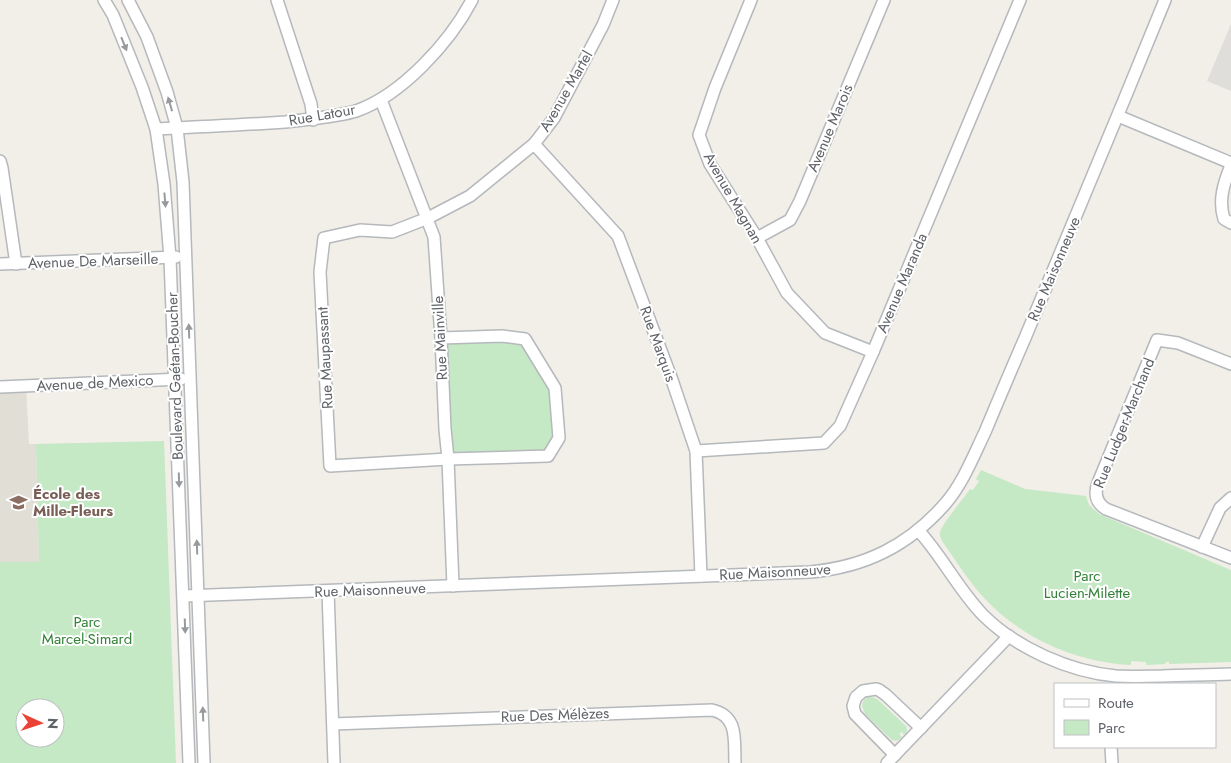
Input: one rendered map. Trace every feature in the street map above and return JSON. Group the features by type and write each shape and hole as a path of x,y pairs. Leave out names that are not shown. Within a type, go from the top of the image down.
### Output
{"street":[{"name":"Boulevard Gaétan-Boucher","path":"104,0 113,15 142,87 156,129 164,184 170,258 189,763"},
{"name":"Boulevard Gaétan-Boucher","path":"128,0 147,37 167,92 177,128 183,182 204,763"},
{"path":"278,0 311,104 313,120"},
{"name":"Rue Latour","path":"156,129 313,120 356,112 380,100 412,76 441,47 466,12 472,0"},
{"name":"Avenue Martel","path":"428,218 470,196 534,144 554,118 603,25 613,0"},
{"name":"Avenue Magnan","path":"751,0 715,88 699,135 710,164 757,238 787,294 825,333 873,352"},
{"name":"Avenue Marois","path":"757,238 790,220 800,201 884,0"},
{"name":"Avenue Maranda","path":"696,451 824,443 840,426 873,352 1020,0"},
{"name":"Rue Maisonneuve","path":"184,596 810,572 841,568 861,562 880,555 902,542 931,519 947,502 968,470 1165,0"},
{"name":"Rue Mainville","path":"380,100 434,237 454,586"},
{"path":"1118,116 1231,164 1221,193 1221,209 1224,219 1231,222"},
{"name":"Rue Marquis","path":"534,144 618,236 672,380 696,451 701,576"},
{"path":"0,161 16,264"},
{"name":"Rue Maupassant","path":"428,218 392,232 360,230 324,238 320,272 330,466 448,459"},
{"name":"Avenue De Marseille","path":"0,264 186,257"},
{"path":"441,338 502,336 525,339 555,388 559,438 548,456 448,459"},
{"name":"Rue Ludger-Marchand","path":"1231,364 1178,343 1157,340 1096,489 1097,499 1103,507 1231,558"},
{"name":"Avenue de Mexico","path":"0,387 175,379 191,380"},
{"path":"1202,547 1220,508 1231,498"},
{"path":"918,530 962,591 990,622 1032,650 1064,664 1089,671 1110,680 1130,677 1231,674"},
{"path":"328,591 334,763"},
{"path":"921,728 879,690 863,691 854,702 853,709 856,714 891,759 921,728 1009,636"},
{"name":"Rue Des Mélèzes","path":"333,724 712,710 726,716 732,726 735,763"},
{"path":"1111,748 1112,763"}],"shaded area":[{"path":"1231,24 1231,91 1207,81"},
{"name":"École des Mille-Fleurs","path":"26,386 29,444 36,444 39,562 0,562 0,387"}],"green space":[{"path":"441,338 525,339 555,388 559,438 548,456 448,459"},
{"name":"Parc Marcel-Simard","path":"164,441 176,763 0,763 0,562 39,562 36,444"},
{"name":"Parc Lucien-Milette","path":"981,470 1025,489 1086,496 1089,505 1099,514 1231,570 1231,662 1169,664 1169,662 1166,662 1165,664 1146,665 1146,662 1131,661 1131,665 1110,663 1090,659 1052,646 1016,626 979,592 940,536 941,529 948,518 970,489 973,490 979,481 976,479"},
{"path":"867,697 877,699 906,726 907,729 904,735 902,732 899,734 902,737 900,739 897,741 892,740 865,714 862,706 863,701"}],"place":[{"name":"École des Mille-Fleurs","path":"19,503"}]}
